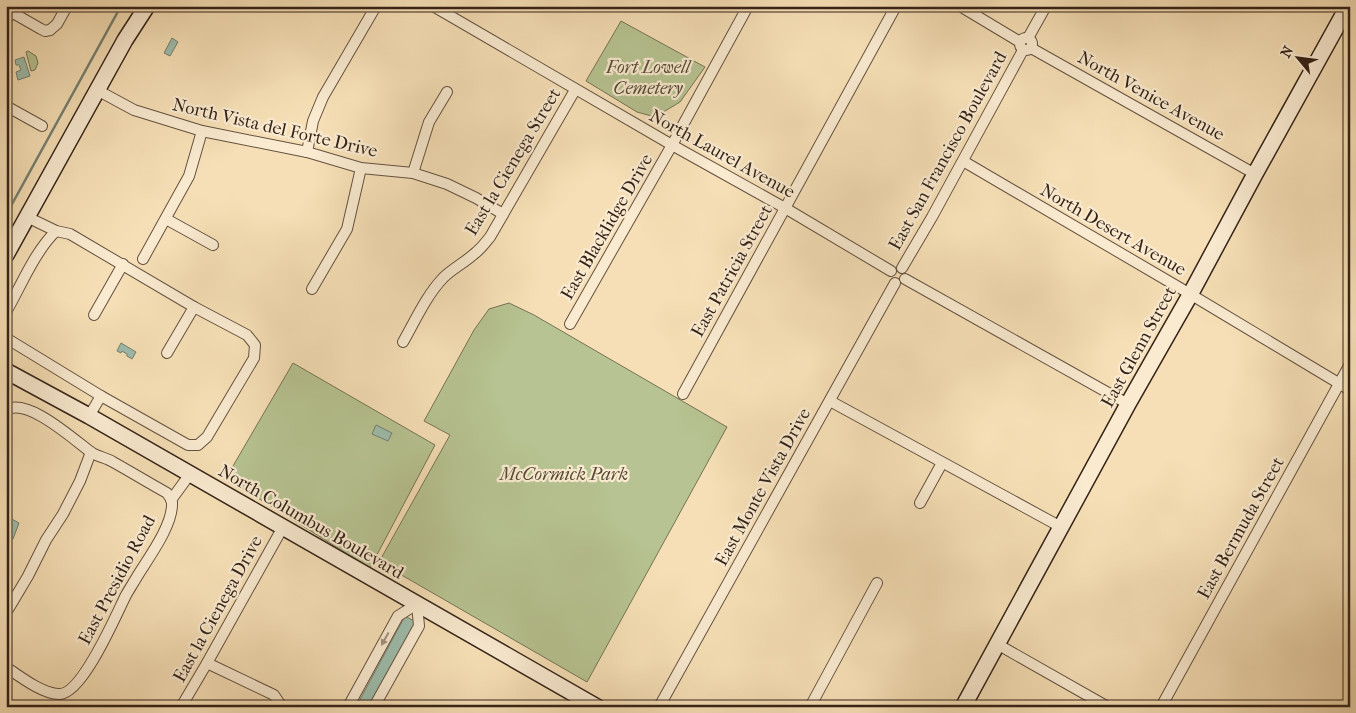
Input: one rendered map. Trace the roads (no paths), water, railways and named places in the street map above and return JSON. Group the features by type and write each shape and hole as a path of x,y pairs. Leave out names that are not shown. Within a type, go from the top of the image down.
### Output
{"street":[{"path":"8,14 51,32 67,6"},
{"path":"6,255 97,90 147,6"},
{"path":"307,152 313,121 323,97 376,6"},
{"name":"North Laurel Avenue","path":"433,6 891,271"},
{"name":"East Blacklidge Drive","path":"570,324 672,145 748,6"},
{"name":"East Patricia Street","path":"683,394 896,6"},
{"name":"North Venice Avenue","path":"960,6 1254,174"},
{"name":"East San Francisco Boulevard","path":"902,268 963,161 1046,6"},
{"name":"East Glenn Street","path":"963,707 1128,404 1190,295 1254,174 1348,6"},
{"name":"North Vista del Forte Drive","path":"97,90 134,110 202,131 307,152 361,168 413,173 446,184 476,198 503,214"},
{"name":"East la Cienega Street","path":"403,342 436,287 448,274 483,246 576,90"},
{"path":"413,173 429,122 446,92"},
{"path":"6,106 42,126"},
{"path":"143,259 189,176 202,131"},
{"name":"North Desert Avenue","path":"963,161 1350,390"},
{"path":"312,289 347,229 361,168"},
{"path":"6,338 101,396 188,445 198,446 206,437 254,358 255,345 247,335 194,307 124,264 70,234 56,231 27,217"},
{"path":"166,219 214,245"},
{"path":"6,312 39,252 56,231"},
{"path":"94,316 124,264"},
{"path":"895,268 902,268 906,273 905,280 900,283 894,283 890,276 891,271 895,268"},
{"path":"905,280 1128,404"},
{"name":"East Monte Vista Drive","path":"659,707 894,283"},
{"path":"168,353 194,307"},
{"name":"East Bermuda Street","path":"1161,707 1350,364"},
{"name":"North Columbus Boulevard","path":"6,371 89,416 597,707"},
{"path":"89,416 101,396"},
{"path":"830,401 1061,527"},
{"name":"East Presidio Road","path":"6,410 14,407 30,410 60,428 92,452 111,460 167,493 172,501 170,514 159,543 127,594 100,648 76,684 71,689 60,694 49,693 6,667"},
{"path":"6,612 28,576 46,540 63,514 92,452"},
{"path":"920,503 942,462"},
{"path":"171,500 190,474"},
{"name":"East la Cienega Drive","path":"181,707 283,527"},
{"path":"810,707 877,583"},
{"path":"348,707 398,616 417,604 419,626 374,707"},
{"path":"997,644 1108,707"},
{"path":"206,663 274,695 282,706"}],"waterway":[{"path":"6,215 121,6"}],"park label":[{"name":"Fort Lowell Cemetery","path":"648,77"},
{"name":"McCormick Park","path":"564,474"}]}
